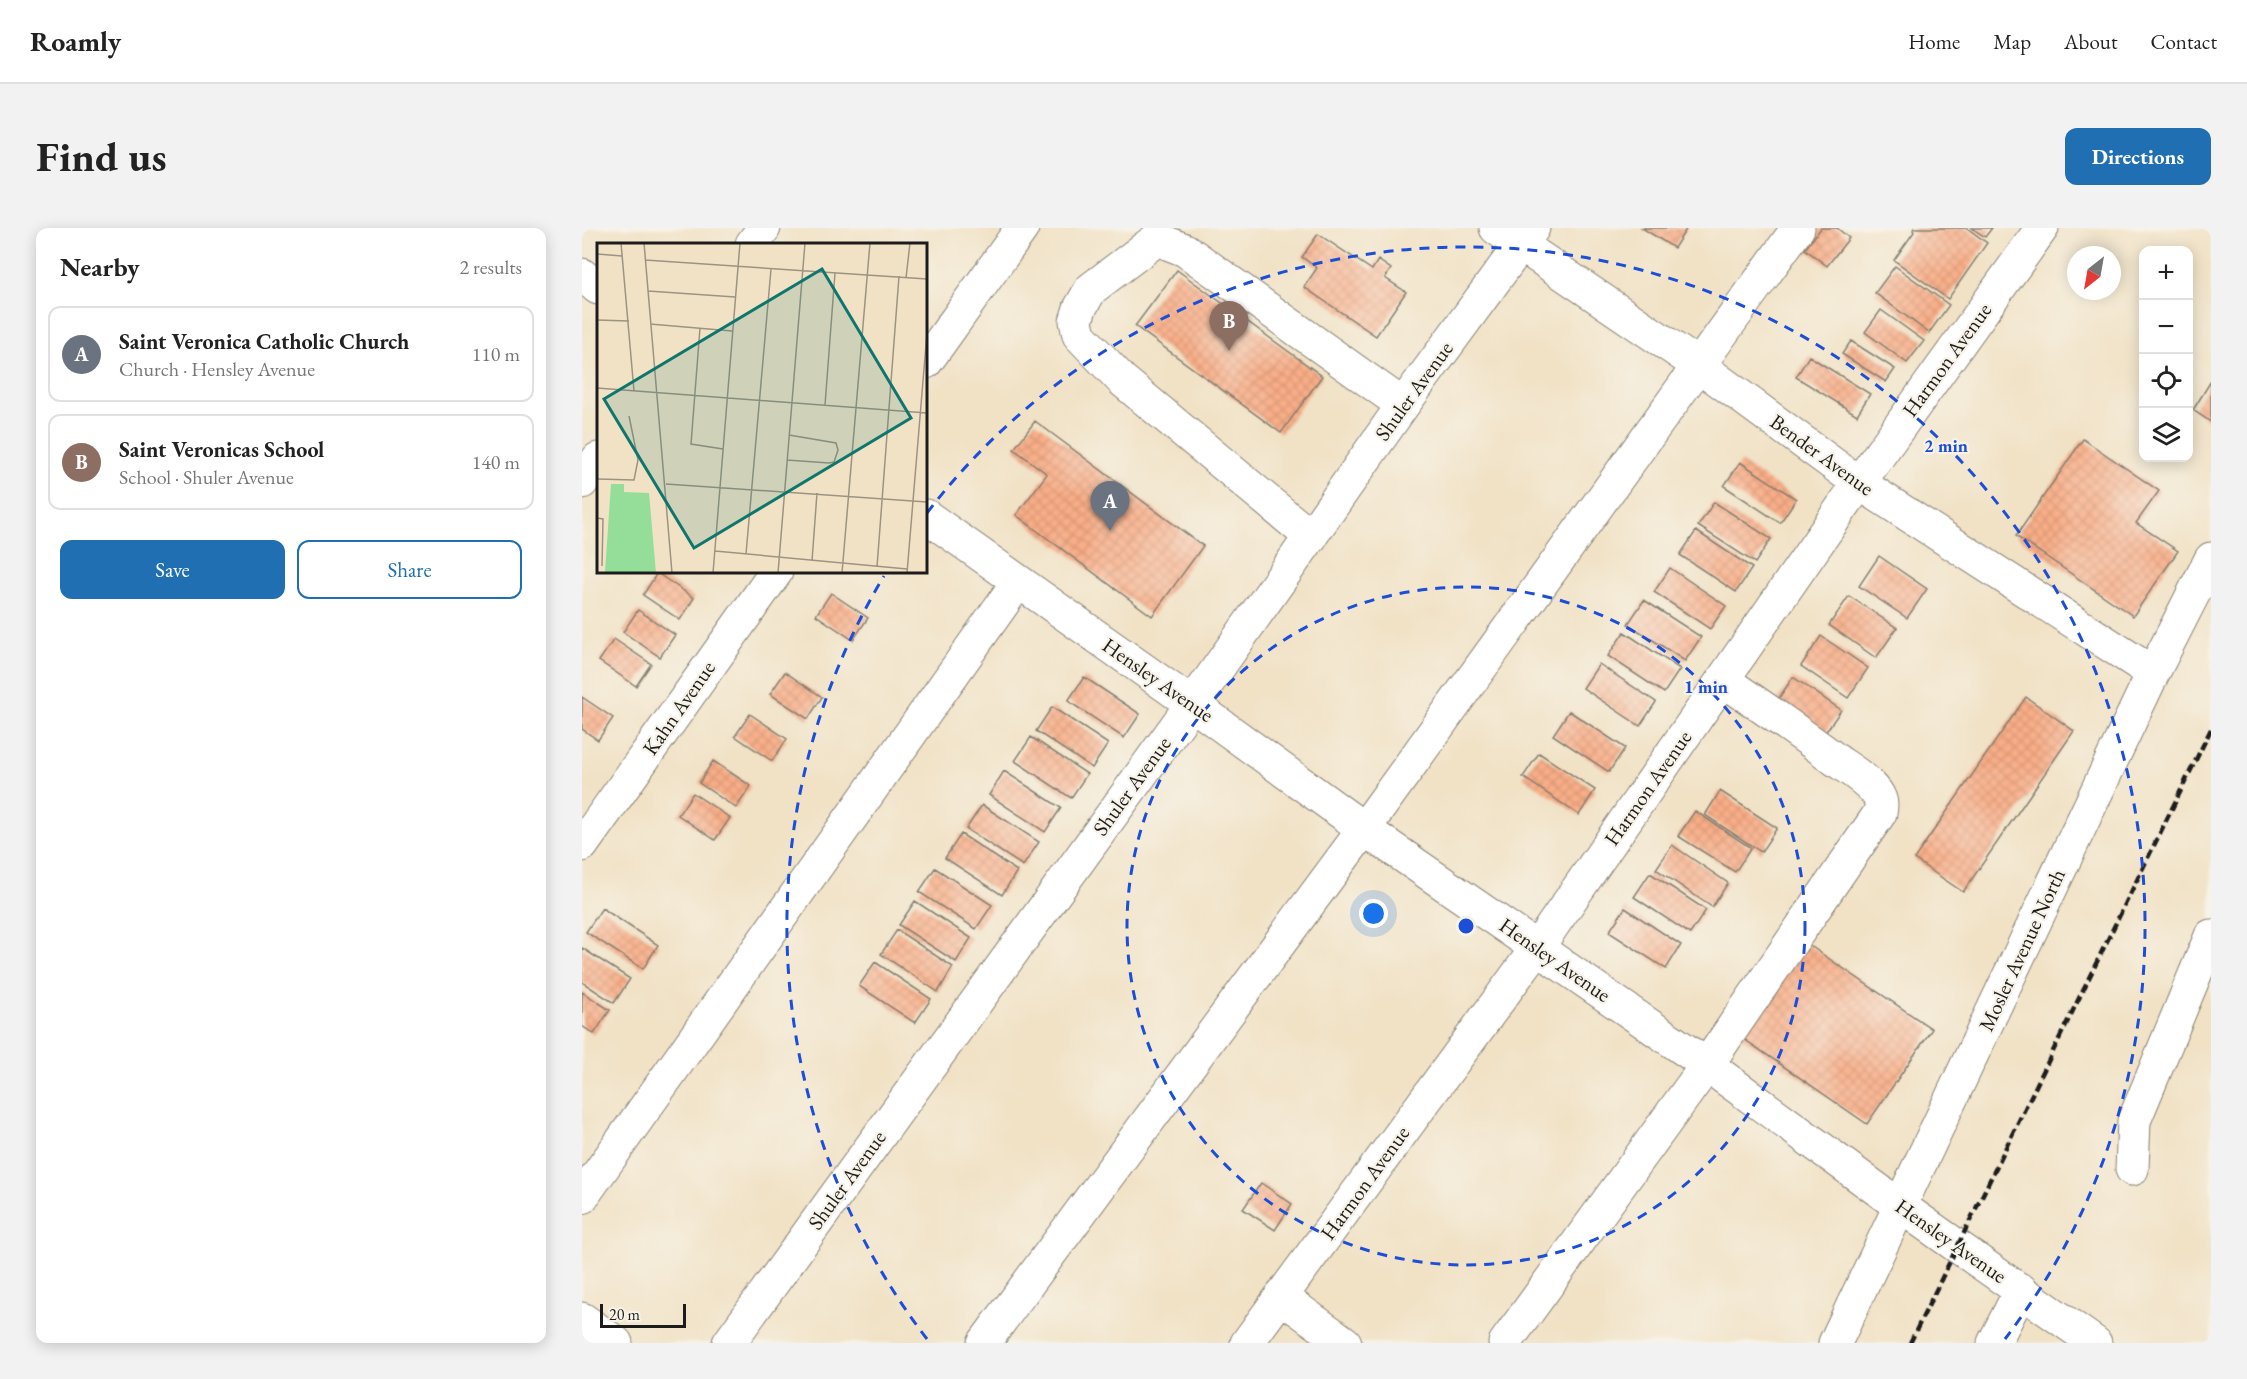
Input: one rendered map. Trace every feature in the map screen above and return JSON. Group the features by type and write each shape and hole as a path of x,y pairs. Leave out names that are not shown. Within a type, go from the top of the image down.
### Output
{"street":[{"path":"753,243 764,228"},
{"path":"927,361 1022,228"},
{"path":"984,1343 1364,829 1798,228"},
{"name":"Harmon Avenue","path":"1247,1343 1538,948 1859,483 2042,228"},
{"name":"Bender Avenue","path":"1516,234 1859,483 2153,673"},
{"name":"Shuler Avenue","path":"729,1343 1311,537 1403,405 1516,234"},
{"path":"1311,537 1122,380 1079,335 1076,321 1080,308 1091,289 1157,239 1176,246 1222,275 1403,405"},
{"path":"582,275 597,287"},
{"path":"582,482 597,460"},
{"name":"Hensley Avenue","path":"927,517 1364,829 1707,1065 1900,1206 2095,1343"},
{"name":"Mosler Avenue North","path":"1835,1343 2153,673 2211,559"},
{"name":"Kahn Avenue","path":"582,845 775,573"},
{"path":"582,1197 1018,582"},
{"path":"1505,1343 1707,1065 1880,813 1882,804 1874,790 1862,779 1723,680"},
{"path":"2132,1169 2134,1121 2211,936"},
{"path":"1994,1343 2021,1290"},
{"path":"1281,1297 1345,1343"},
{"path":"582,1319 616,1343"}],"building":[{"path":"1642,228 1687,228 1674,248"},
{"path":"1821,228 1837,228 1849,238 1827,266 1805,249"},
{"path":"1914,228 1967,228 1987,243 1948,299 1894,260 1914,232"},
{"path":"1972,228 1992,228 1985,237"},
{"path":"1318,234 1372,270 1378,260 1391,269 1385,278 1406,292 1376,336 1304,287 1317,268 1302,257"},
{"path":"1895,266 1949,305 1929,333 1875,293"},
{"path":"1177,270 1322,376 1281,433 1135,326"},
{"path":"1881,310 1924,341 1907,363 1865,332"},
{"path":"1851,341 1895,369 1886,382 1842,354"},
{"path":"1809,356 1870,394 1857,415 1796,377"},
{"path":"2211,381 2211,422 2193,410"},
{"path":"1035,421 1203,546 1152,616 1016,515 1047,474 1014,449"},
{"path":"2083,439 2159,491 2136,523 2178,551 2133,616 2016,536"},
{"path":"1740,462 1796,499 1780,523 1724,486"},
{"path":"1714,502 1771,539 1755,563 1698,526"},
{"path":"1696,531 1752,568 1736,592 1680,555"},
{"path":"1879,556 1927,589 1907,618 1859,586"},
{"path":"1670,568 1726,606 1710,629 1654,592"},
{"path":"657,573 694,598 680,620 643,595"},
{"path":"831,593 868,618 853,640 816,615"},
{"path":"1849,596 1897,628 1876,658 1829,625"},
{"path":"1644,600 1701,637 1685,661 1628,624"},
{"path":"638,610 675,635 660,657 623,632"},
{"path":"1624,632 1680,669 1664,693 1608,656"},
{"path":"1821,636 1868,668 1848,698 1801,666"},
{"path":"614,639 651,664 636,686 599,661"},
{"path":"1599,664 1656,702 1640,726 1583,688"},
{"path":"785,672 822,697 808,719 770,694"},
{"path":"1084,677 1140,714 1124,738 1068,701"},
{"path":"1793,677 1841,710 1821,739 1773,707"},
{"path":"582,697 613,718 598,740 582,729"},
{"path":"2026,697 2074,731 1963,892 1914,859"},
{"path":"1052,707 1108,744 1092,768 1036,731"},
{"path":"1569,711 1625,748 1609,772 1553,735"},
{"path":"750,714 787,739 772,761 735,736"},
{"path":"1031,737 1087,774 1071,798 1015,761"},
{"path":"1539,753 1595,790 1579,815 1523,777"},
{"path":"713,761 751,786 736,808 699,783"},
{"path":"1004,771 1061,808 1045,832 989,795"},
{"path":"1720,791 1777,828 1761,852 1705,815"},
{"path":"693,793 730,818 715,840 678,815"},
{"path":"982,805 1039,842 1023,866 966,829"},
{"path":"1695,811 1751,848 1735,872 1678,836"},
{"path":"961,834 1017,871 1002,895 945,858"},
{"path":"1672,845 1728,883 1712,907 1656,869"},
{"path":"935,868 992,905 976,929 919,892"},
{"path":"1650,873 1706,910 1690,934 1634,897"},
{"path":"915,901 971,938 956,962 899,925"},
{"path":"602,908 658,945 643,969 586,932"},
{"path":"1625,908 1681,945 1666,969 1609,932"},
{"path":"897,930 953,967 938,992 881,954"},
{"path":"1806,943 1932,1029 1867,1124 1741,1037"},
{"path":"582,948 630,979 614,1003 582,982"},
{"path":"875,962 931,999 915,1023 859,986"},
{"path":"582,992 610,1010 594,1034 582,1026"},
{"path":"1261,1183 1292,1204 1275,1230 1243,1209"}],"railway":[{"path":"1910,1343 2211,729"}],"place":[{"name":"Saint Veronicas School","path":"1229,351"},
{"name":"Saint Veronica Catholic Church","path":"1110,531"}]}
